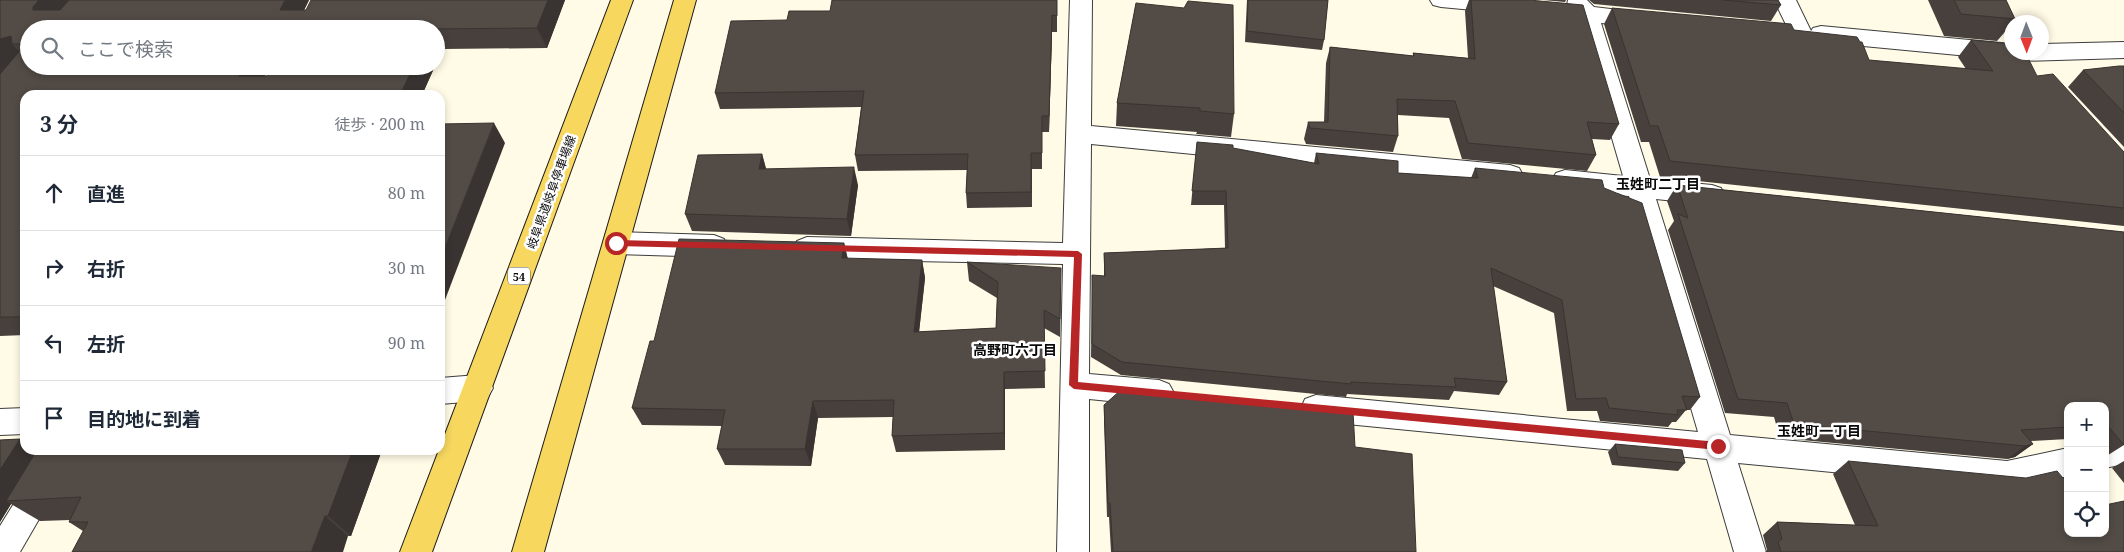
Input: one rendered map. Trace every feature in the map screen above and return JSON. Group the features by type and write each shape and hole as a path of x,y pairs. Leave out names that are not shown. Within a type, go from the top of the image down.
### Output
{"main road":[{"name":"岐阜県道岐阜停車場線","path":"416,552 622,0"},
{"path":"528,552 685,0"}],"street":[{"path":"1073,552 1081,0"},
{"path":"1442,0 1580,7 1665,21"},
{"path":"1785,0 1800,32"},
{"path":"1580,7 1640,187 1750,552"},
{"path":"1771,30 2004,52"},
{"path":"2049,53 2124,50"},
{"path":"2026,60 2040,75"},
{"path":"1079,134 1738,197"},
{"path":"616,243 734,246"},
{"path":"783,247 1078,254"},
{"path":"1074,385 1183,396"},
{"path":"445,391 478,388"},
{"path":"1292,406 2007,475 2064,463"},
{"path":"0,422 20,421"},
{"path":"2109,453 2124,450"},
{"path":"2,552 61,455"}],"building":[{"path":"0,0 39,0 33,7 33,10 60,10 69,0 285,0 280,10 306,10 311,0 548,0 537,28 445,29 445,20 20,20 20,44 12,44 11,36 0,39"},
{"path":"832,0 1057,0 1057,16 1052,15 1049,116 1042,116 1042,153 1031,153 1031,192 966,193 968,154 855,155 864,91 715,93 731,21 787,20 789,11 830,11"},
{"path":"1248,0 1328,0 1324,40 1247,31"},
{"path":"1471,0 1529,0 1583,5 1619,124 1587,122 1596,155 1468,143 1455,101 1397,99 1398,136 1310,128 1308,122 1328,122 1330,47 1414,56 1413,53 1475,59"},
{"path":"1723,0 1778,0 1781,5"},
{"path":"1954,0 2006,0 2013,15 2004,15 2004,18 1961,14"},
{"path":"1188,1 1233,5 1234,114 1200,111 1200,108 1117,103 1136,3 1184,8"},
{"path":"1612,8 1791,24 1794,30 1857,37 1862,42 1869,60 1993,71 1971,40 2004,43 2004,60 2029,60 2037,76 2053,74 2124,152 2124,208 1670,161 1658,126 1650,126"},
{"path":"20,51 20,75 410,75 402,90 20,90 20,317 0,317 0,74"},
{"path":"2124,66 2124,113 2083,70"},
{"path":"494,123 445,247 445,124"},
{"path":"1197,142 1233,145 1233,148 1319,164 1316,153 1398,161 1398,173 1478,178 1475,168 1602,180 1604,188 1642,203 1700,397 1682,396 1687,410 1677,410 1678,415 1609,408 1606,398 1576,399 1562,300 1491,268 1507,382 1454,378 1456,387 1351,382 1351,384 1122,362 1092,344 1092,275 1105,276 1104,253 1228,248 1226,191 1192,191"},
{"path":"762,154 759,169 854,167 847,219 685,214 698,155"},
{"path":"1677,185 2124,232 2124,445 2109,428 2109,402 2064,402 2064,427 2021,430 2033,444 2025,446 1794,424 1787,403 1738,399 1678,214 1688,218"},
{"path":"679,239 844,243 842,258 922,260 914,332 996,328 998,282 967,262 1061,268 1060,319 1044,310 1045,371 1004,372 1004,433 892,436 894,400 813,401 805,449 717,449 725,410 632,408 650,341 654,341"},
{"path":"1122,389 1353,412 1355,447 1412,454 1416,552 1113,552 1110,503 1108,503 1104,405"},
{"path":"20,439 0,470 0,440"},
{"path":"1615,444 1682,450 1685,463 1618,457"},
{"path":"34,455 351,455 328,516 325,516 311,552 72,552 88,522 69,522 81,497 6,501"},
{"path":"1848,461 2026,478 2057,471 2064,479 2064,537 2109,537 2109,504 2124,501 2124,552 1781,552 1778,542 1782,539 1777,522 1878,526"}],"district":[{"name":"玉姓町二丁目","path":"1658,183"},
{"name":"高野町六丁目","path":"1015,349"},
{"name":"玉姓町一丁目","path":"1819,430"}],"route":[{"path":"616,243 1078,254 1074,385 1718,446"}]}
